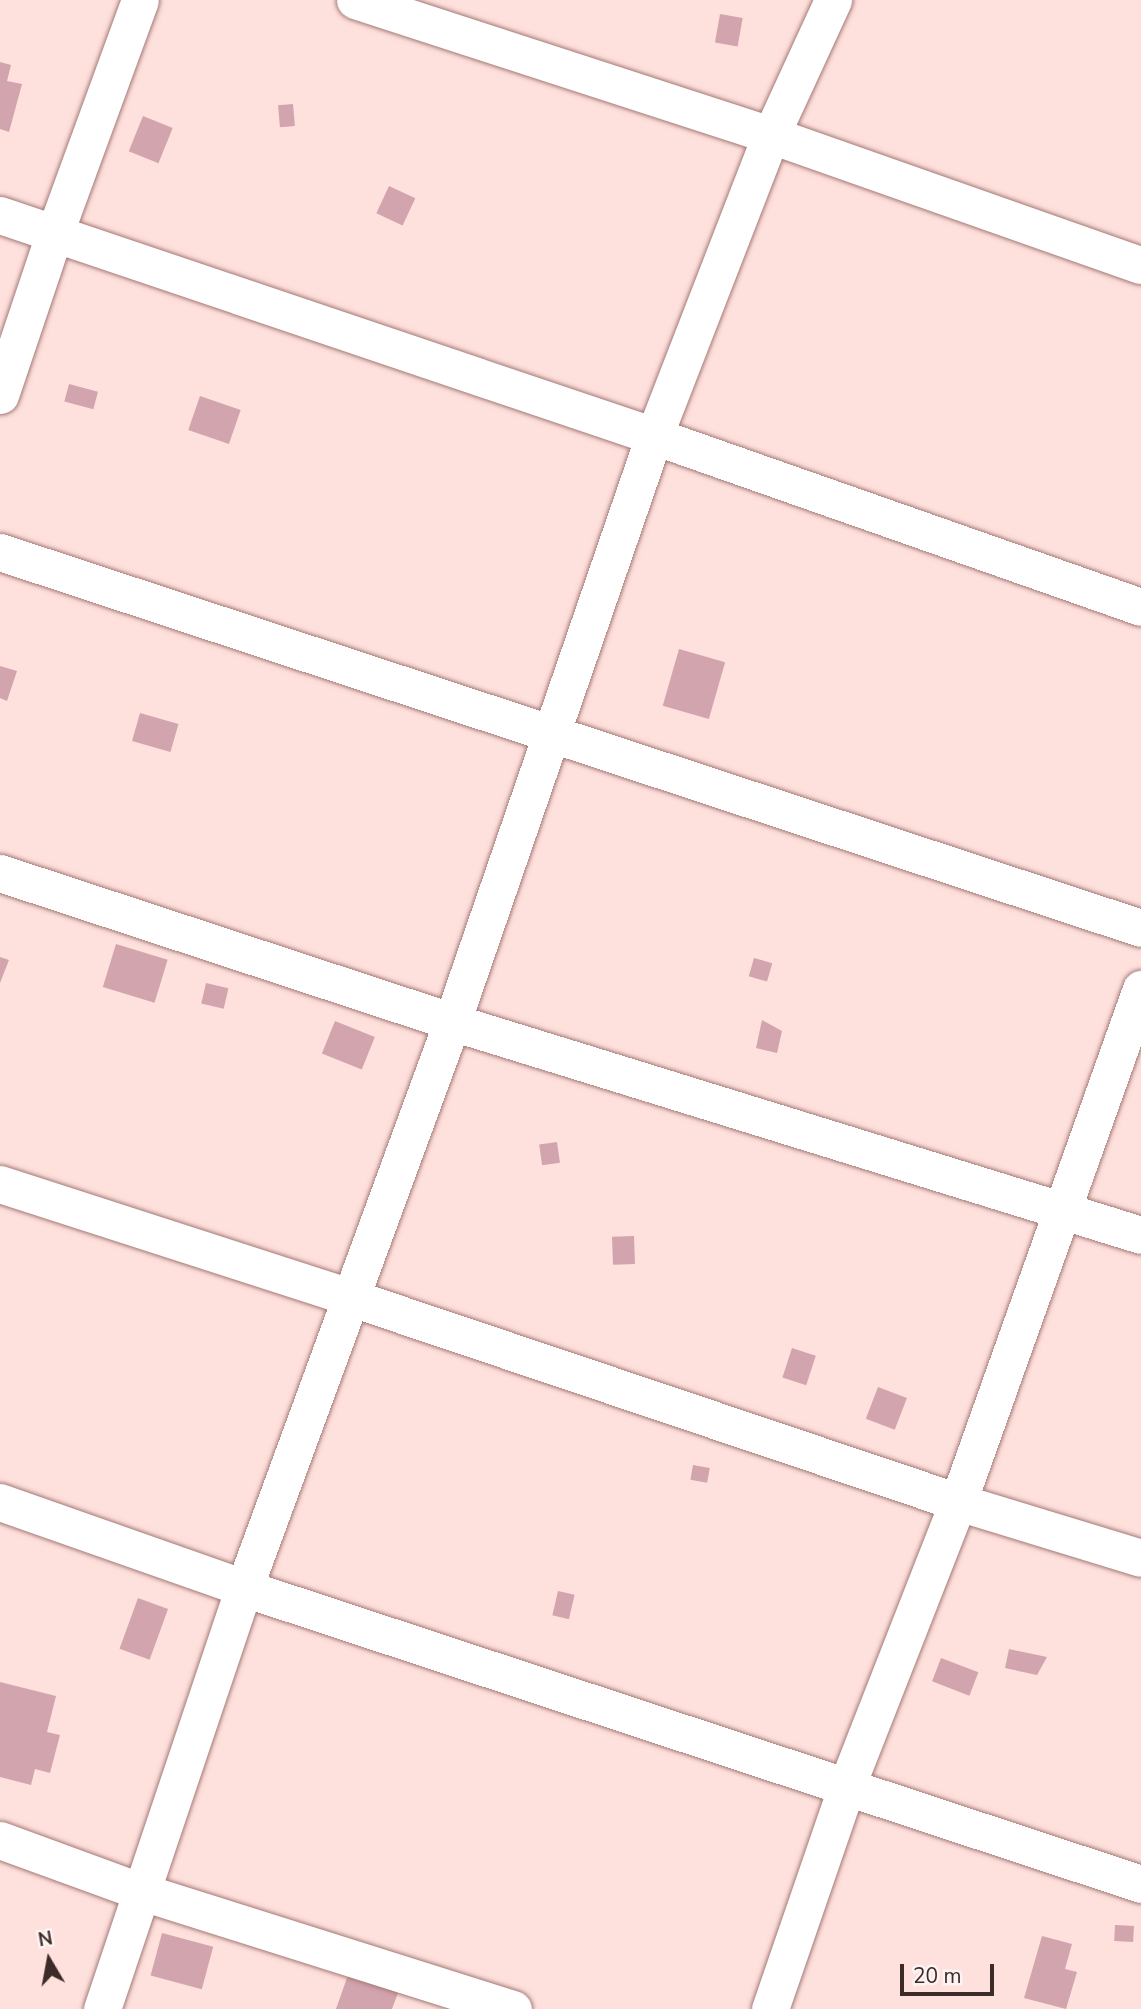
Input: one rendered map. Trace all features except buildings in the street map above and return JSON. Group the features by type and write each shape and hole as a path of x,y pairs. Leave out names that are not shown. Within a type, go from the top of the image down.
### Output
{"street":[{"path":"0,395 54,235 140,0"},
{"path":"355,0 771,135 1141,265"},
{"path":"102,2009 244,1588 452,1022 654,436 771,135 833,0"},
{"path":"0,215 654,436 1141,607"},
{"path":"0,552 1141,928"},
{"path":"0,873 452,1022 1061,1208 1141,1235"},
{"path":"770,2009 847,1785 958,1502 1141,989"},
{"path":"0,1184 349,1297 958,1502 1141,1558"},
{"path":"0,1502 244,1588 1141,1884"},
{"path":"0,1840 142,1892 513,2009"}]}
